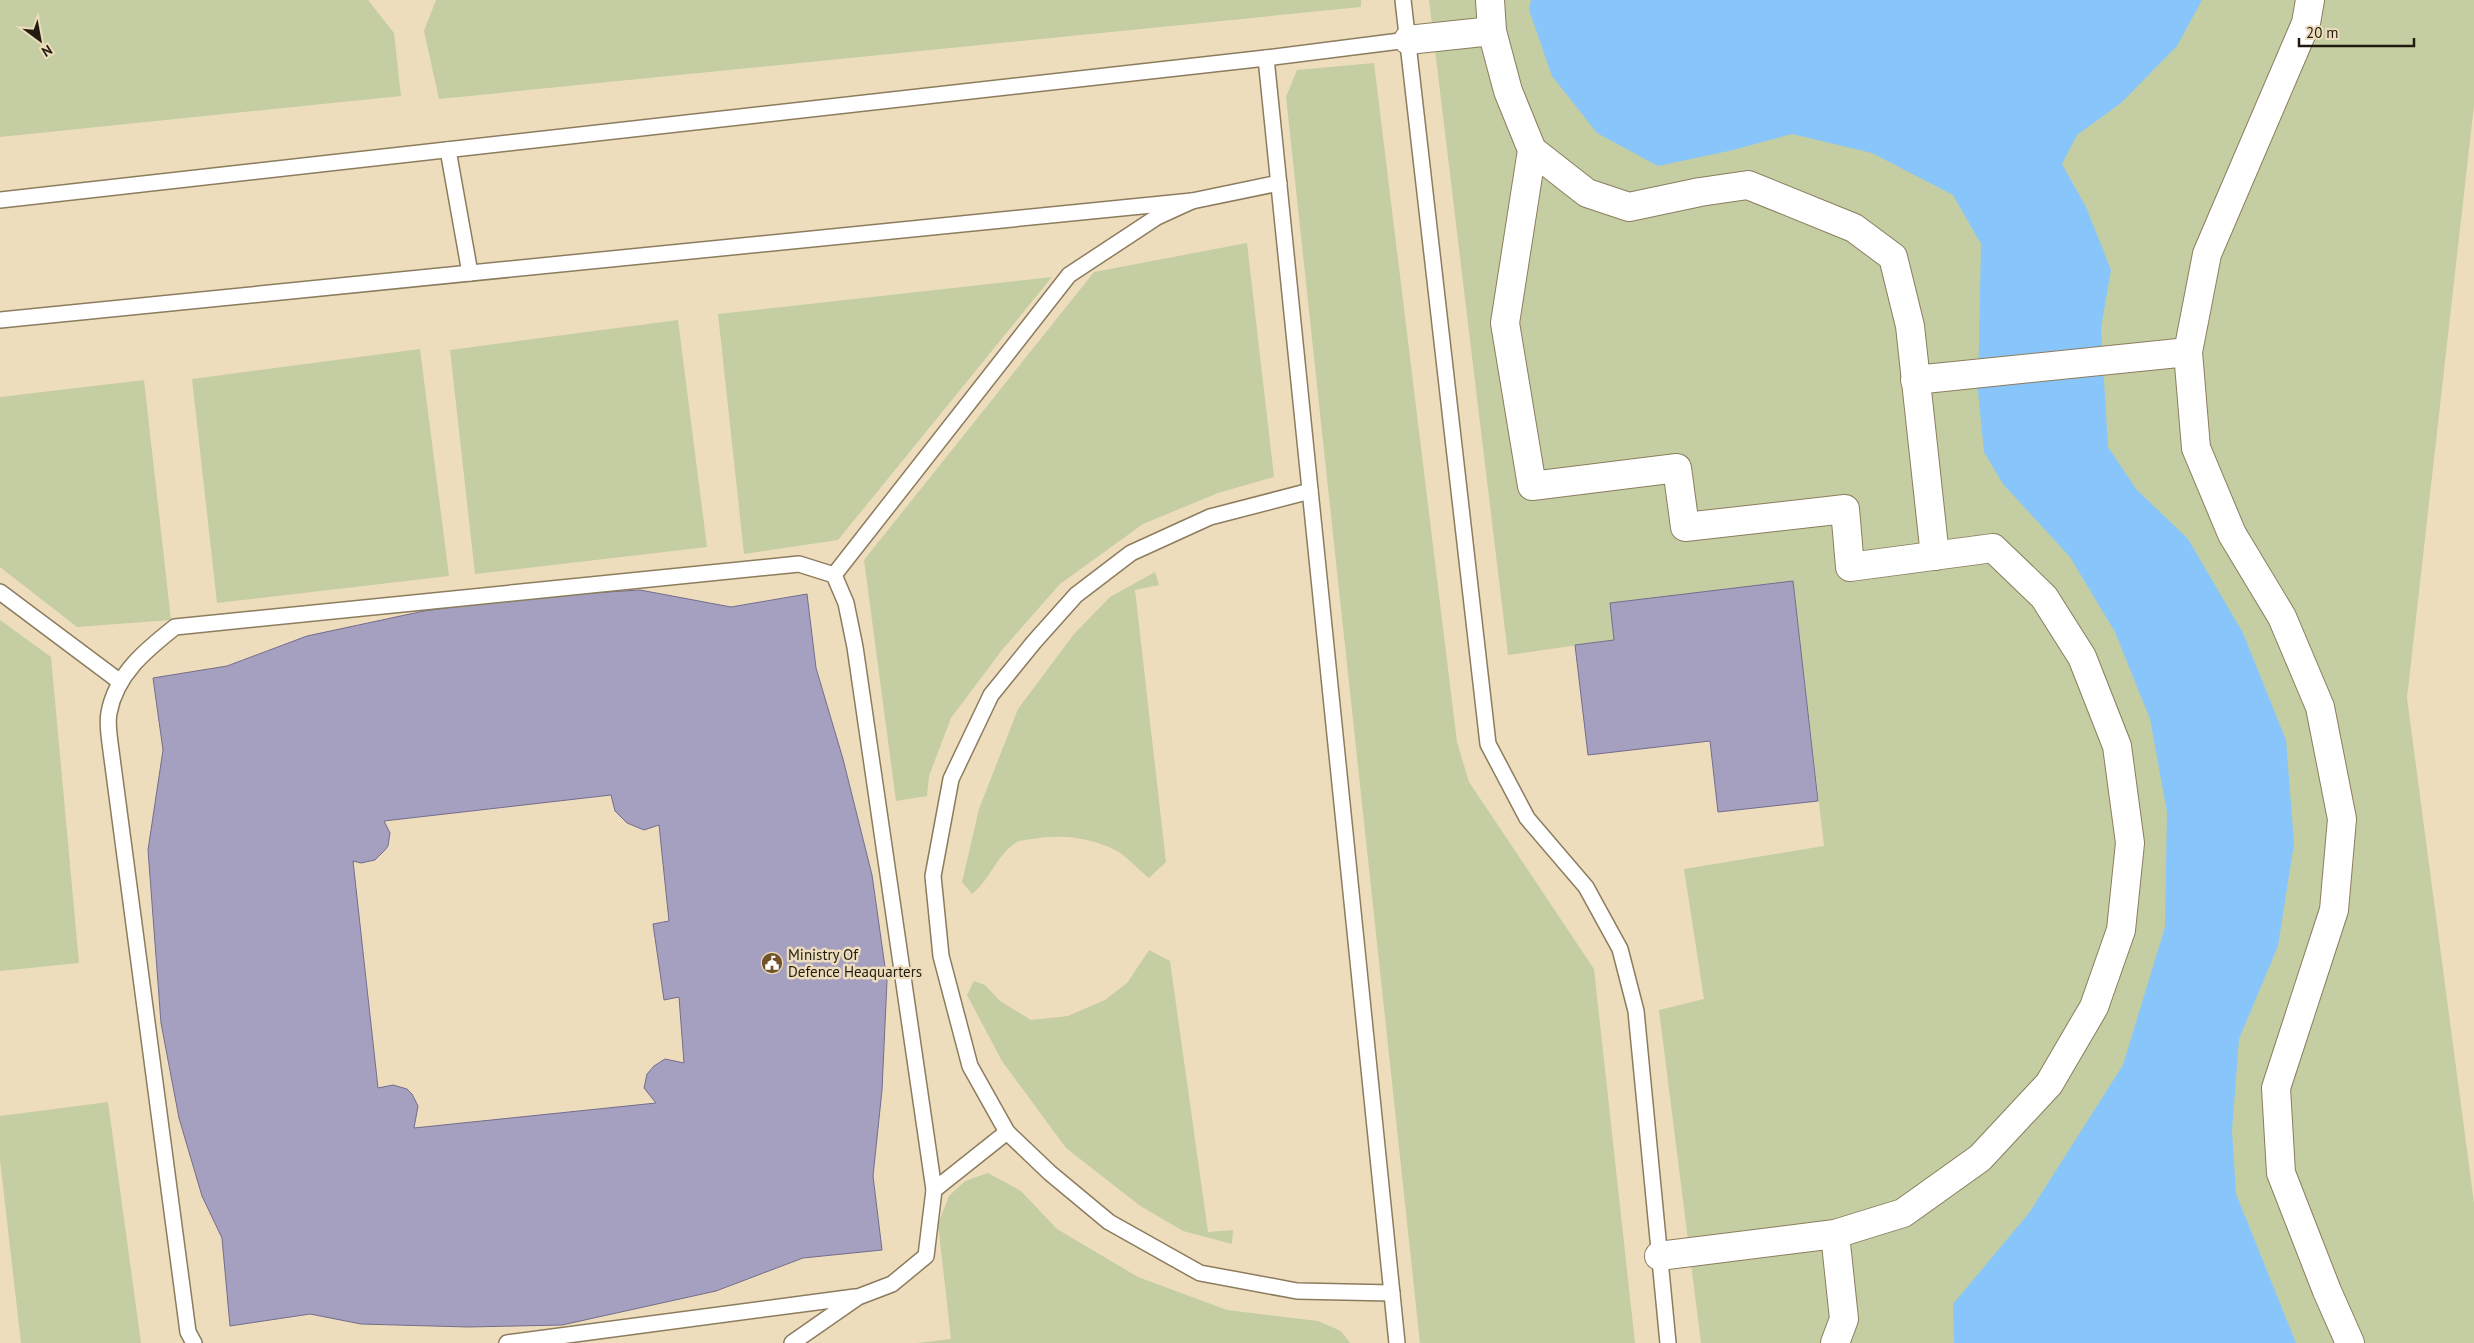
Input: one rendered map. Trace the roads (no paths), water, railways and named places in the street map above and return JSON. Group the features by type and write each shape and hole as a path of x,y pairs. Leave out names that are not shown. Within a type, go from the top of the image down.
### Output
{"street":[{"path":"1490,0 1492,31 1508,91 1532,150 1587,193 1629,207 1700,192 1748,186 1854,228 1893,257 1910,326 1936,556"},
{"path":"2310,0 2306,24 2207,254 2188,352 2196,448 2232,534 2282,617 2320,707 2342,819 2334,910 2276,1088 2281,1173 2327,1291 2350,1343"},
{"path":"1408,40 1492,31"},
{"path":"1532,150 1505,323 1532,486 1678,468 1685,527 1845,510 1850,567 1993,548 2044,597 2082,657 2117,746 2130,843 2121,930 2094,1007 2049,1084 1980,1158 1903,1213 1835,1234 1659,1256"},
{"path":"1916,380 2188,352"},
{"path":"1835,1234 1844,1319 1835,1343"}],"lane":[{"path":"1403,0 1488,744 1527,818 1586,887 1620,949 1636,1011 1668,1343"},
{"path":"0,200 1266,58 1408,40"},
{"path":"1266,58 1397,1343"},
{"path":"448,150 470,273"},
{"path":"0,320 1192,201 1279,183"},
{"path":"834,575 1070,275 1156,217 1192,201"},
{"path":"1310,491 1210,517 1131,553 1076,595 1034,642 991,695 951,779 933,876 941,956 970,1066 1008,1132 1050,1173 1109,1222 1200,1272 1297,1291 1392,1293"},
{"path":"194,1343 188,1332 110,744 108,714 119,681 142,654 175,627 799,564 834,575 846,603 855,648 934,1190 926,1256 892,1284 858,1297 507,1343"},
{"path":"0,592 119,681"},
{"path":"934,1190 1008,1132"},
{"path":"792,1343 858,1297"}],"water":[{"path":"1531,0 2202,0 2177,46 2121,103 2077,135 2062,164 2086,207 2111,270 2101,328 2108,447 2136,489 2188,539 2243,633 2286,740 2294,843 2278,946 2239,1039 2232,1131 2236,1194 2296,1343 1954,1343 1953,1304 2029,1213 2123,1065 2165,927 2167,812 2150,719 2115,632 2070,557 2003,484 1984,452 1978,391 1981,244 1953,195 1872,153 1792,134 1733,150 1658,166 1597,133 1552,76 1529,10"}],"place":[{"name":"Ministry Of Defence Heaquarters","path":"772,963"}]}
